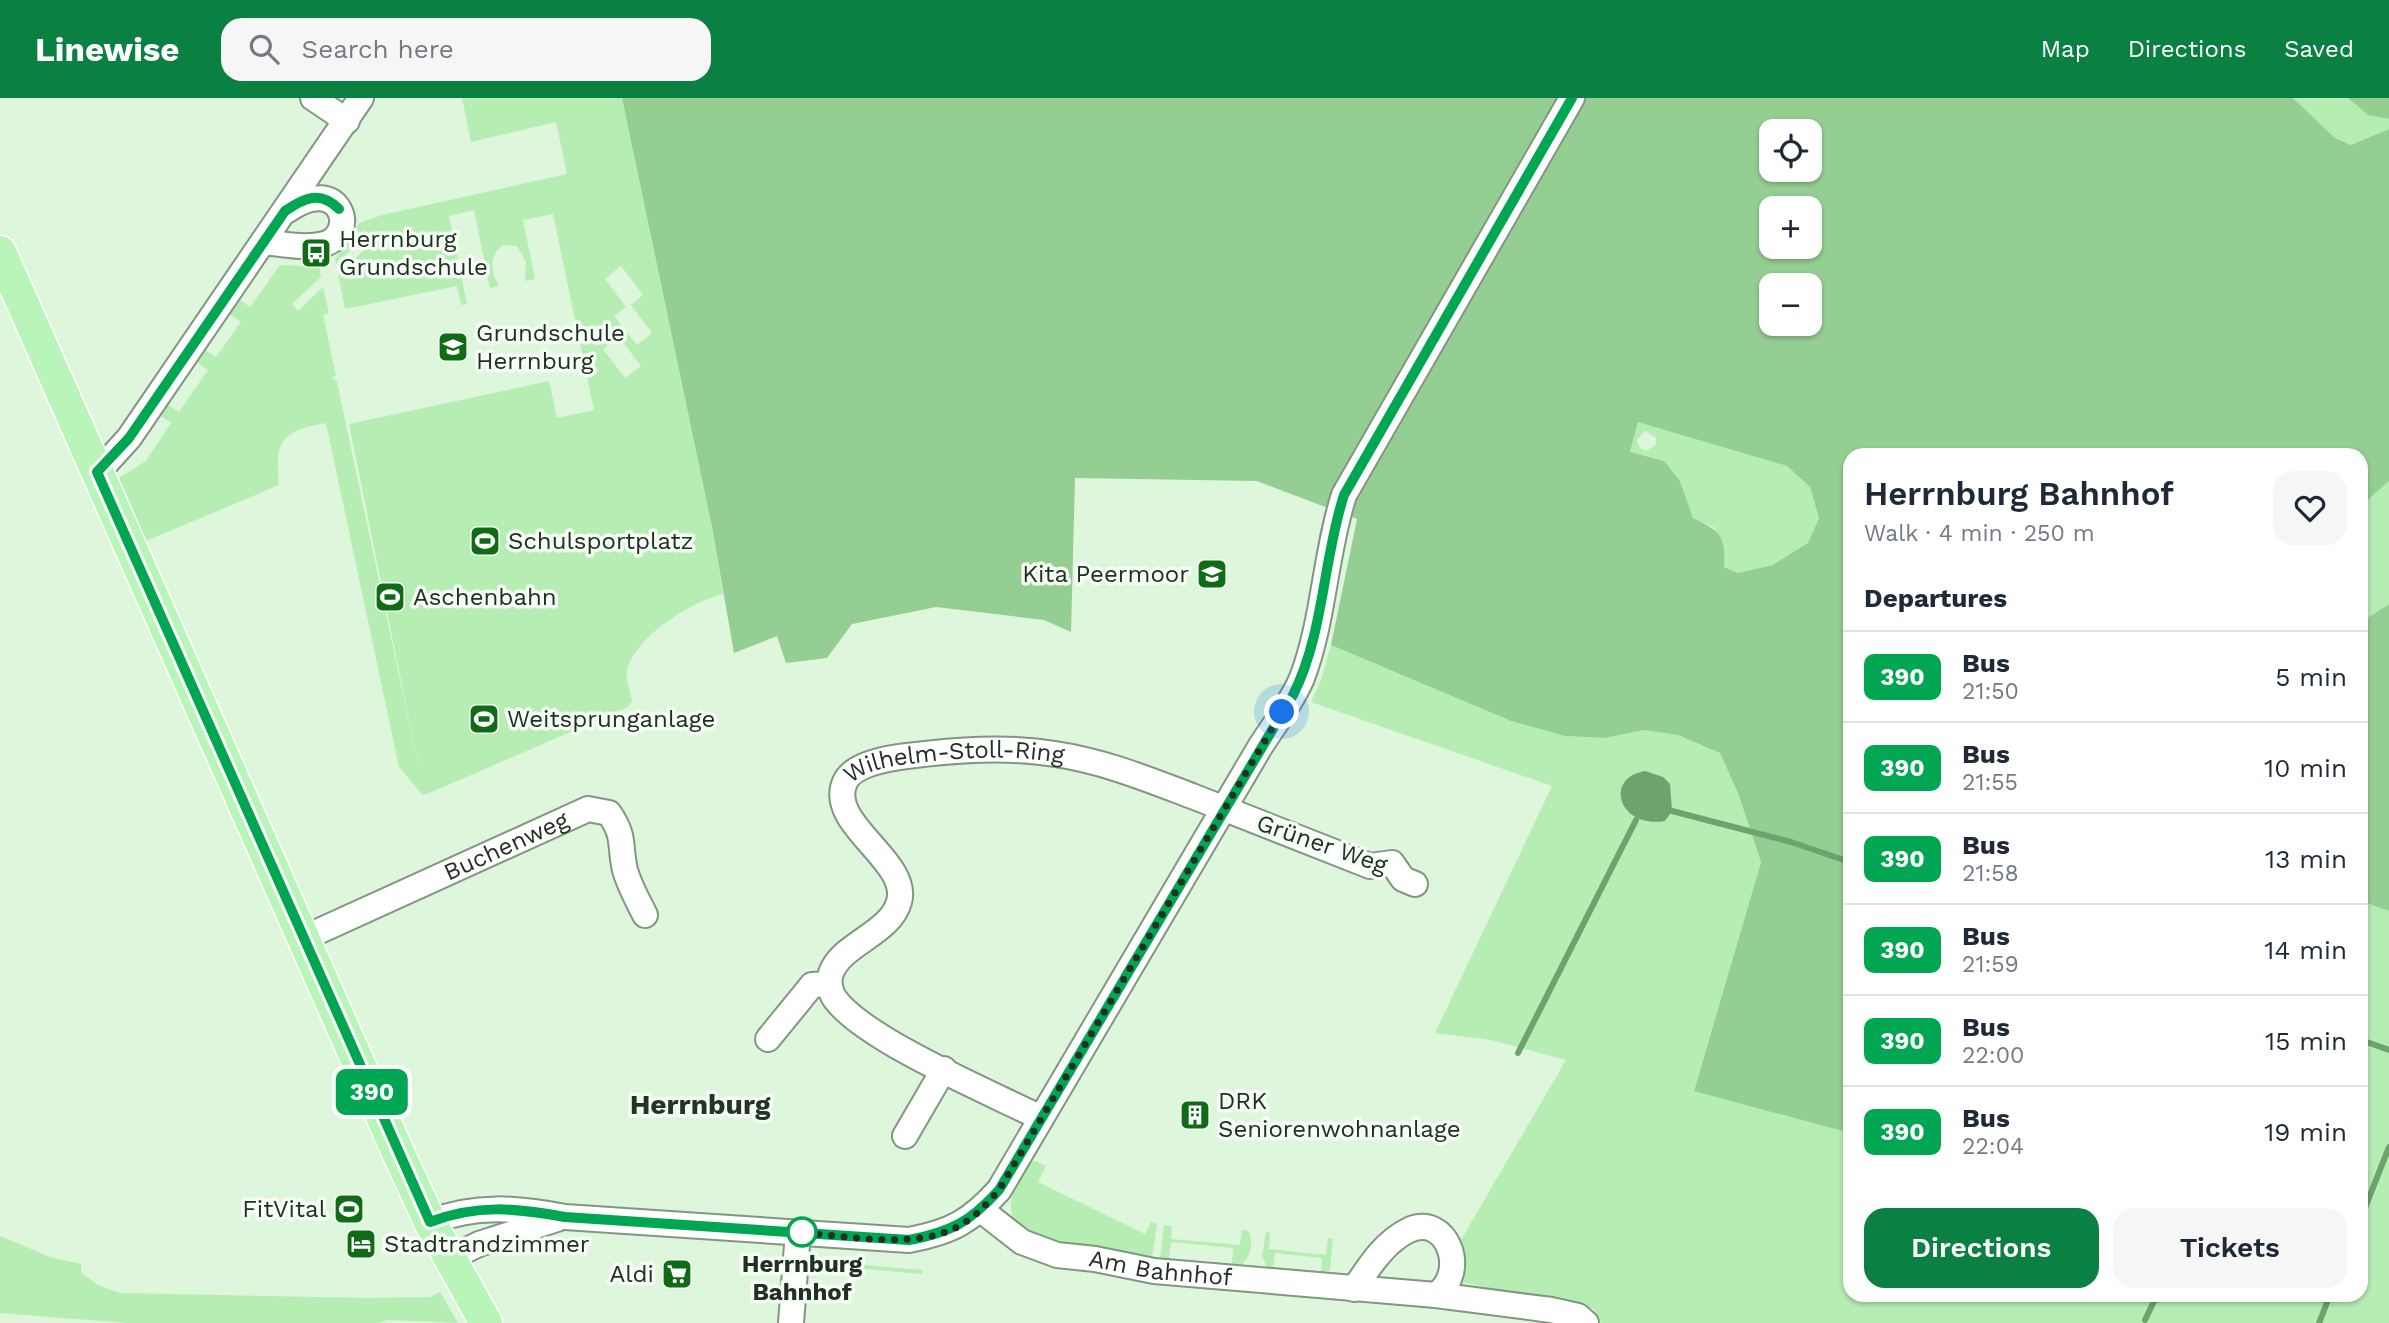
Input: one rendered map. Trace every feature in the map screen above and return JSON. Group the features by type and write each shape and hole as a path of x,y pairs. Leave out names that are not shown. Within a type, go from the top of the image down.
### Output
{"main road":[{"path":"0,252 430,1222 486,1323"}],"street":[{"path":"313,98 347,121"},
{"path":"97,472 129,438 361,98"},
{"path":"430,1222 481,1208 524,1209 565,1217 909,1240 958,1227 981,1210 999,1190 1301,680 1311,647 1329,546 1344,495 1572,98"},
{"path":"264,242 324,248 342,228 339,209 329,199 316,197 302,200 285,211"},
{"name":"Wilhelm-Stoll-Ring","path":"829,984 831,972 838,962 895,914 901,898 895,874 848,814 842,795 844,784 856,771 899,757 940,751 989,749 1054,754 1127,772 1226,809"},
{"name":"Buchenweg","path":"304,938 588,809 609,813 616,823 623,839 628,878 645,915"},
{"name":"Grüner Weg","path":"1226,809 1370,866 1392,863 1403,879 1415,884"},
{"path":"768,1039 812,985 829,984 834,998 862,1023 900,1048 1041,1118"},
{"path":"905,1136 944,1069"},
{"name":"Am Bahnhof","path":"981,1210 1022,1242 1057,1255 1095,1258 1139,1270 1436,1295 1551,1310 1578,1316 1586,1323"},
{"path":"450,1258 491,1239 565,1217"},
{"path":"1354,1289 1381,1250 1410,1230 1429,1227 1441,1236 1452,1251 1453,1270 1447,1287 1436,1295"},
{"path":"791,1323 798,1232"}],"shaded area":[{"path":"462,98 622,98 712,527 723,594 696,604 666,622 641,645 627,670 632,701 628,707 422,794 399,767 326,423 299,430 284,440 278,457 279,485 146,541 117,479 146,461 171,423 154,411 161,400 179,412 208,370 197,362 205,350 216,357 241,322 228,313 238,299 250,307 280,265 319,267 321,277 292,304 298,311 323,287 329,313 323,315 336,376 331,377 337,382 420,774 349,424 549,381 557,418 594,410 553,214 523,220 535,279 525,281 526,262 517,246 503,245 495,254 492,264 499,286 490,288 474,210 449,216 467,304 461,305 457,286 345,309 338,274 372,243 366,236 336,264 335,259 359,223 382,215 567,174 556,122 471,142","holes":["621,266 643,295 631,305 652,333 637,345 614,316 626,307 605,279","619,337 641,366 625,378 603,349"]},
{"path":"622,98 1579,98 1583,101 1585,98 2293,98 2335,138 2351,145 2389,129 2389,481 2368,500 2368,448 1843,448 1843,1131 1694,1091 1761,862 1738,793 1720,753 1678,735 1644,730 1605,738 1565,736 1511,721 1331,645 1357,519 1257,481 1075,478 1071,632 1044,620 936,607 852,624 827,658 786,663 777,636 734,653 712,527","holes":["1638,422 1787,466 1810,487 1819,518 1808,543 1773,565 1738,573 1724,567 1724,548 1719,535 1693,518 1680,481 1664,461 1630,452"]},
{"path":"2293,98 2348,98 2369,115 2389,119 2389,129 2351,145 2335,138"},
{"path":"2348,98 2389,98 2389,119 2368,115"},
{"path":"1638,421 1787,466 1810,487 1819,518 1808,544 1773,565 1738,573 1723,566 1715,528 1693,518 1680,481 1630,452","holes":["1645,431 1656,438 1656,445 1646,451 1640,448 1637,440"]},
{"path":"2389,481 2389,604 2368,618 2368,500"},
{"path":"2389,604 2389,911 2368,904 2368,618"},
{"path":"1331,645 1511,721 1565,736 1605,738 1644,730 1678,735 1720,753 1738,793 1761,862 1694,1090 1843,1131 1843,1302 2368,1302 2368,904 2389,911 2389,1323 1601,1323 1594,1309 1461,1282 1464,1264 1461,1240 1566,1060 1491,1040 1435,1033 1552,786 1311,702 1321,680"},
{"path":"1645,771 1663,777 1670,784 1672,811 1665,821 1637,818 1627,811 1622,802 1624,783 1632,775"},
{"path":"1036,1161 1046,1166 1038,1182 1145,1234 1151,1222 1157,1224 1152,1257 1058,1247 1018,1229 1011,1211 1012,1195 1026,1163"},
{"path":"1164,1225 1172,1226 1171,1239 1240,1245 1242,1230 1248,1231 1251,1239 1249,1253 1241,1265 1232,1264 1233,1248 1171,1242 1169,1259 1160,1258"},
{"path":"1266,1232 1270,1233 1269,1249 1326,1255 1328,1238 1333,1239 1330,1270 1321,1273 1322,1258 1275,1253 1273,1268 1267,1267 1262,1256"},
{"path":"0,1236 50,1257 81,1264 81,1273 98,1285 120,1293 368,1298 430,1297 440,1292 458,1323 387,1320 379,1323 127,1323 0,1313"},
{"path":"808,1260 922,1270 922,1274 808,1264"}],"waterway":[{"path":"1672,811 1791,842 1843,860"},
{"path":"1518,1053 1636,820"},
{"path":"2368,1042 2389,1050"},
{"path":"2368,1200 2389,1147"},
{"path":"2145,1320 2154,1302"},
{"path":"2319,1323 2327,1302"}],"bus line":[{"name":"390","path":"339,209 329,199 316,197 302,200 285,211 129,438 97,472 430,1222 454,1213 481,1208 524,1209 565,1217 909,1240 958,1227 981,1210 999,1190 1089,1034 1293,695 1301,680 1311,647 1329,546 1344,495 1572,98"}],"place":[{"name":"Herrnburg Grundschule","path":"316,253"},
{"name":"Grundschule Herrnburg","path":"453,347"},
{"name":"Schulsportplatz","path":"485,541"},
{"name":"Kita Peermoor","path":"1212,574"},
{"name":"Aschenbahn","path":"390,597"},
{"name":"Weitsprunganlage","path":"484,719"},
{"name":"DRK Seniorenwohnanlage","path":"1195,1115"},
{"name":"FitVital","path":"349,1209"},
{"name":"Herrnburg Bahnhof","path":"802,1232"},
{"name":"Stadtrandzimmer","path":"361,1244"},
{"name":"Aldi","path":"677,1274"}],"district":[{"name":"Herrnburg","path":"700,1104"}],"route":[{"path":"802,1232 798,1232 909,1240 958,1227 981,1210 999,1190 1282,712"}]}
